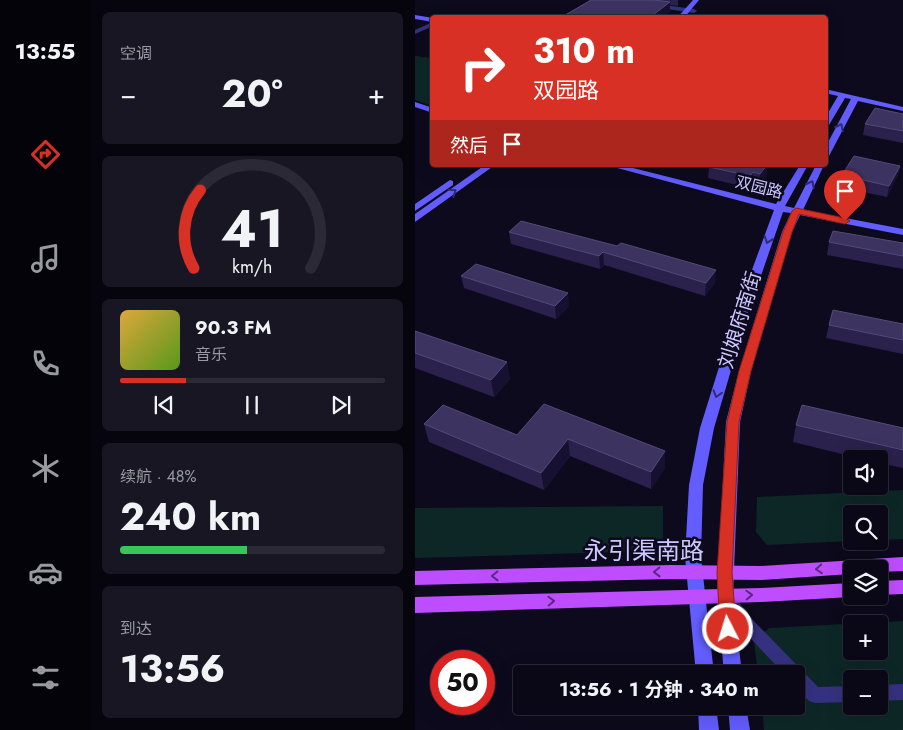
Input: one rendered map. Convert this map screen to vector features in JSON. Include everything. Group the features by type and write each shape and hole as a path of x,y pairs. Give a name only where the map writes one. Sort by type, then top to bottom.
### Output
{"main road":[{"path":"690,13 695,0"},
{"path":"690,13 702,0"},
{"path":"415,17 430,21"},
{"path":"828,92 841,98"},
{"path":"828,96 903,113"},
{"path":"828,120 841,98"},
{"path":"854,101 903,109"},
{"path":"828,150 854,101"},
{"path":"415,104 430,109"},
{"path":"415,208 474,167"},
{"path":"415,219 488,167"},
{"name":"双园路","path":"618,167 779,208 903,232"},
{"name":"刘娘府南街","path":"704,665 698,596 693,573 696,485 707,428 741,316 779,208 803,167"},
{"name":"刘娘府南街","path":"732,665 725,596 725,573 733,422 745,371 787,232 819,167"},
{"name":"永引渠南路","path":"415,578 772,572 903,564"},
{"path":"888,587 903,586"},
{"path":"415,605 725,596 843,590"},
{"path":"708,715 709,730"},
{"path":"738,715 740,730"}],"street":[{"path":"653,6 690,13"},
{"path":"415,32 430,24"},
{"path":"725,596 745,622 786,665"},
{"path":"805,686 815,696 843,694"},
{"path":"888,693 903,692"}],"green space":[{"path":"415,56 430,58 430,105 415,100"},
{"path":"903,490 903,539 888,540 888,505 843,505 843,541 767,545 756,532 757,497 843,493 843,495 888,495 888,491"},
{"path":"663,506 663,541 652,551 415,558 415,508"},
{"path":"903,621 903,730 764,730 763,715 805,715 805,665 757,665 754,642 769,628 843,624 843,660 888,660 888,622"}],"building":[{"path":"591,0 654,0 670,2 653,15 565,15"},
{"path":"875,108 903,114 903,131 865,124"},
{"path":"854,156 900,166 889,186 842,175"},
{"path":"709,167 765,167 760,174 753,172 750,176"},
{"path":"521,221 617,246 621,243 716,270 706,283 603,252 599,256 509,232"},
{"path":"833,231 903,243 903,256 829,242"},
{"path":"476,264 568,293 555,306 461,276"},
{"path":"833,310 903,324 903,340 829,325"},
{"path":"415,331 507,362 491,380 415,353"},
{"path":"544,404 665,451 651,472 568,439 541,473 424,424 443,405 517,435"},
{"path":"802,405 903,428 903,450 796,425"}],"route":[{"path":"728,629 725,573 733,422 745,371 787,232 796,211 845,221"}]}
